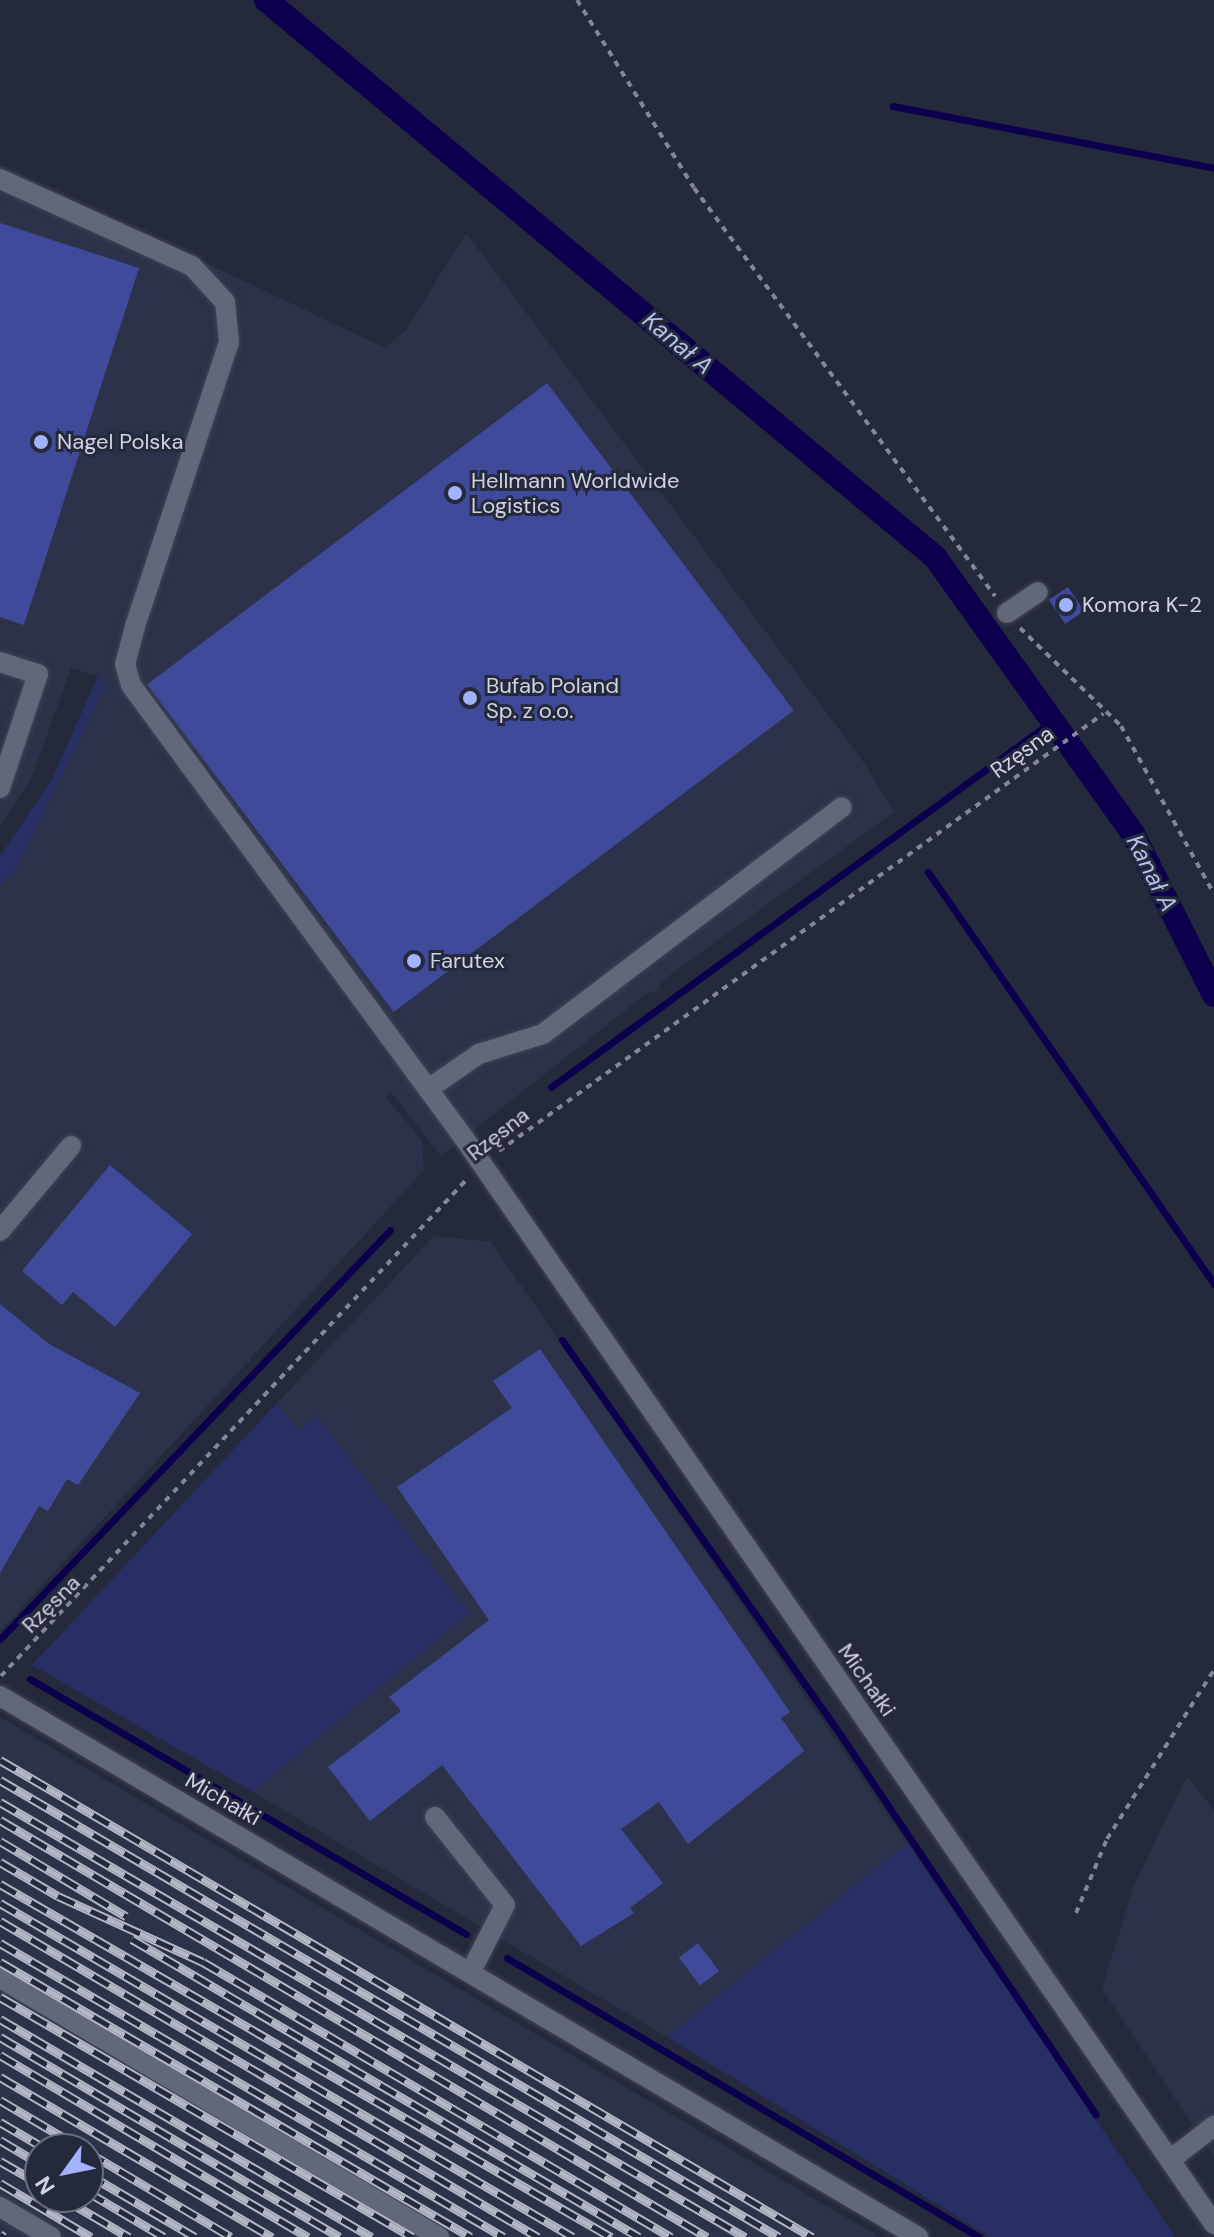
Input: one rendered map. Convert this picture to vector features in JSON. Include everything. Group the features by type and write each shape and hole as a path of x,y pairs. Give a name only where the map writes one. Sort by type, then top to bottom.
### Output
{"street":[{"name":"Michałki","path":"0,179 192,266 225,302 229,342 125,664 131,685 481,1163 1214,2224"},
{"path":"1007,613 1038,592"},
{"path":"0,662 38,674 0,788"},
{"path":"428,1089 479,1054 543,1034 842,807"},
{"path":"0,1231 71,1146"},
{"name":"Michałki","path":"0,1696 918,2237"},
{"path":"435,1817 505,1905 470,1973"},
{"path":"0,1978 439,2237"},
{"path":"1170,2160 1214,2126"},
{"path":"0,2207 51,2237"}],"path":[{"path":"577,0 694,188 1007,613 1037,648 1081,683 1103,714 1121,726 1214,894"},
{"name":"Rzęsna","path":"0,1678 481,1163 1103,714"},
{"path":"1076,1913 1107,1839 1214,1670"}],"shaded area":[{"path":"0,165 385,348 406,330 466,233 860,757 894,812 659,983 660,990 646,994 441,1156 391,1092 385,1096 422,1140 424,1170 0,1631 0,886 16,870 105,687 98,676 71,668 32,777 0,826"},
{"path":"98,676 105,687 16,870 0,886 0,856 52,779"},
{"path":"434,1236 491,1242 907,1843 667,2037 253,1792 468,1613 315,1415 299,1433 277,1403"},
{"path":"277,1403 299,1432 316,1415 469,1613 253,1792 32,1665"},
{"path":"0,1717 879,2237 0,2237"},
{"path":"1187,1776 1214,1810 1214,2157 1102,1989 1134,1885"},
{"path":"907,1843 1175,2237 990,2237 667,2037"}],"building":[{"name":"Nagel Polska","path":"0,223 139,268 24,625 0,617"},
{"name":"Bufab Poland Sp. z o.o.","path":"547,383 794,710 394,1012 147,685"},
{"name":"Komora K-2","path":"1068,587 1084,611 1065,624 1049,600"},
{"path":"110,1165 192,1234 115,1327 73,1292 62,1305 22,1271"},
{"path":"0,1304 49,1344 140,1393 78,1485 67,1479 48,1511 39,1506 0,1573"},
{"path":"540,1349 790,1712 781,1718 804,1751 688,1844 659,1802 621,1829 663,1883 630,1908 634,1913 581,1946 442,1765 370,1821 328,1767 401,1711 389,1697 489,1620 397,1487 512,1408 493,1381"},
{"path":"698,1943 719,1971 700,1985 679,1957"}],"waterway":[{"name":"Kanał A","path":"266,0 935,557 1133,834 1214,995"},
{"path":"893,106 1214,168"},
{"path":"551,1087 1055,719"},
{"path":"928,872 1214,1284"},
{"path":"0,1639 390,1230"},
{"path":"562,1340 842,1737 1096,2115"},
{"path":"30,1679 466,1934"},
{"path":"507,1958 979,2237"}],"railway":[{"path":"0,1760 812,2237"},
{"path":"0,1780 779,2237"},
{"path":"0,1802 745,2237"},
{"path":"0,1820 707,2237"},
{"path":"0,1841 126,1916"},
{"path":"0,1862 58,1896 203,1962 671,2237"},
{"path":"0,1884 611,2237"},
{"path":"0,1903 573,2237"},
{"path":"0,1921 538,2237"},
{"path":"132,1939 639,2237"},
{"path":"0,1943 504,2237"},
{"path":"0,1962 471,2237"},
{"path":"0,1997 412,2237"},
{"path":"0,2019 372,2237"},
{"path":"0,2037 340,2237"},
{"path":"0,2055 308,2237"},
{"path":"0,2077 272,2237"},
{"path":"0,2100 56,2133"},
{"path":"0,2122 24,2136"},
{"path":"0,2140 24,2154"},
{"path":"0,2161 24,2175"},
{"path":"104,2162 231,2237"},
{"path":"0,2183 91,2237"},
{"path":"104,2183 195,2237"},
{"path":"104,2201 164,2237"},
{"path":"88,2213 129,2237"},
{"path":"0,2234 4,2237"}],"place":[{"name":"Nagel Polska","path":"41,442"},
{"name":"Hellmann Worldwide Logistics","path":"455,493"},
{"name":"Komora K-2","path":"1066,605"},
{"name":"Bufab Poland Sp. z o.o.","path":"470,698"},
{"name":"Farutex","path":"414,961"}]}
